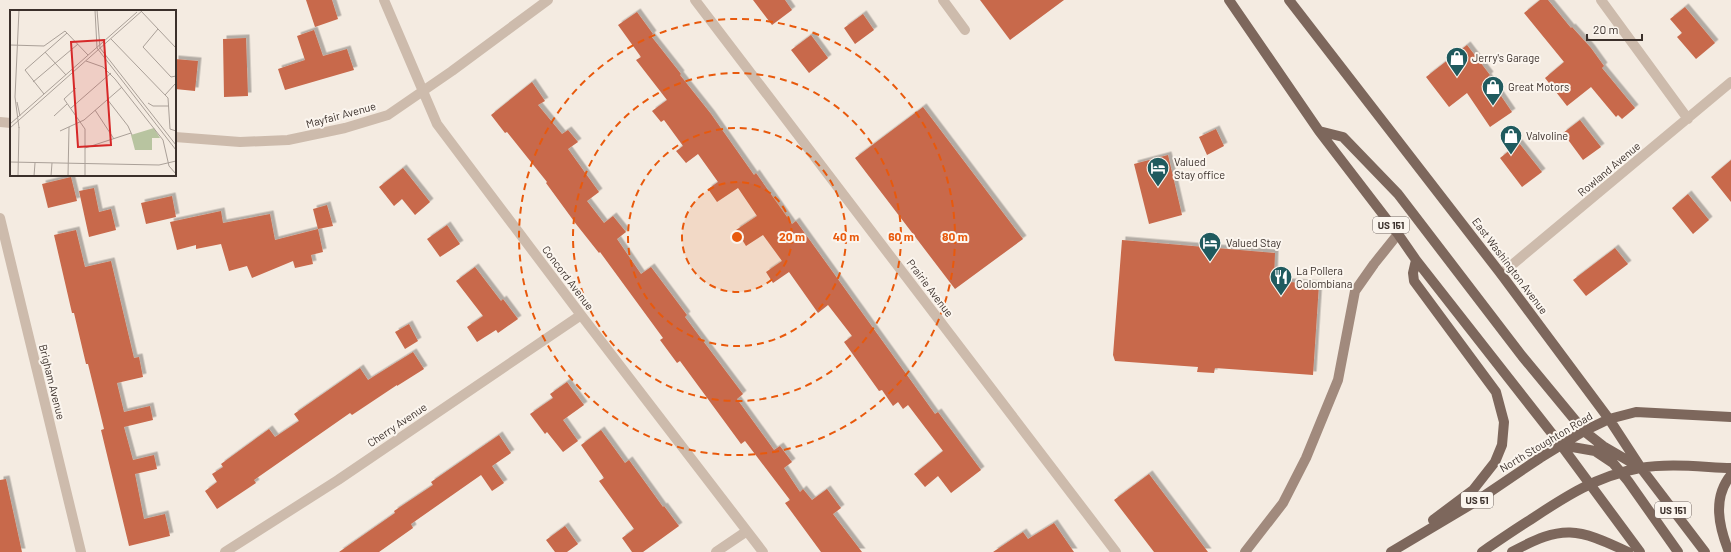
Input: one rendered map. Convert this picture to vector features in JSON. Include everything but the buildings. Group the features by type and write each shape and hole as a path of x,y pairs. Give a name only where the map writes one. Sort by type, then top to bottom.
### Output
{"main road":[{"name":"US 151","path":"1229,0 1319,131 1398,234 1416,260 1590,483 1640,552"},
{"name":"East Washington Avenue","path":"1289,0 1501,274 1609,419 1641,468 1705,552"},
{"path":"1319,131 1343,137 1398,194 1522,356 1584,431 1603,446 1641,468"},
{"path":"1390,552 1473,490 1495,462 1502,445 1504,433 1504,422 1496,392 1414,281 1413,273 1416,260"},
{"name":"North Stoughton Road","path":"1390,552 1475,502 1584,431 1609,419 1636,412 1731,416"},
{"path":"1561,445 1595,451 1613,463 1678,552"},
{"path":"1482,552 1568,494 1590,483 1621,472 1641,468 1674,466 1731,468"},
{"path":"1729,552 1722,535 1719,516 1719,503 1723,488 1731,476"},
{"path":"1512,552 1539,537 1561,532 1579,533 1595,537 1628,552"}],"street":[{"name":"Concord Avenue","path":"384,0 422,92 437,124 763,552"},
{"name":"Mayfair Avenue","path":"176,137 240,142 288,140 346,128 388,114 422,92 548,0"},
{"name":"Prairie Avenue","path":"695,0 1116,552"},
{"path":"944,0 965,30"},
{"path":"1601,0 1688,119"},
{"name":"Rowland Avenue","path":"1501,274 1731,82"},
{"path":"0,122 10,123"},
{"name":"Brigham Avenue","path":"0,218 81,552"},
{"path":"1245,552 1283,503 1312,443 1338,380 1355,291 1398,234"},
{"name":"Cherry Avenue","path":"224,552 338,480 581,315"},
{"path":"716,552 747,531"}],"place":[{"name":"Jerry's Garage","path":"1457,78"},
{"name":"Great Motors","path":"1493,106"},
{"name":"Valvoline","path":"1511,156"},
{"name":"Valued Stay office","path":"1158,188"},
{"name":"Valued Stay","path":"1210,262"},
{"name":"La Pollera Colombiana","path":"1281,296"}]}
